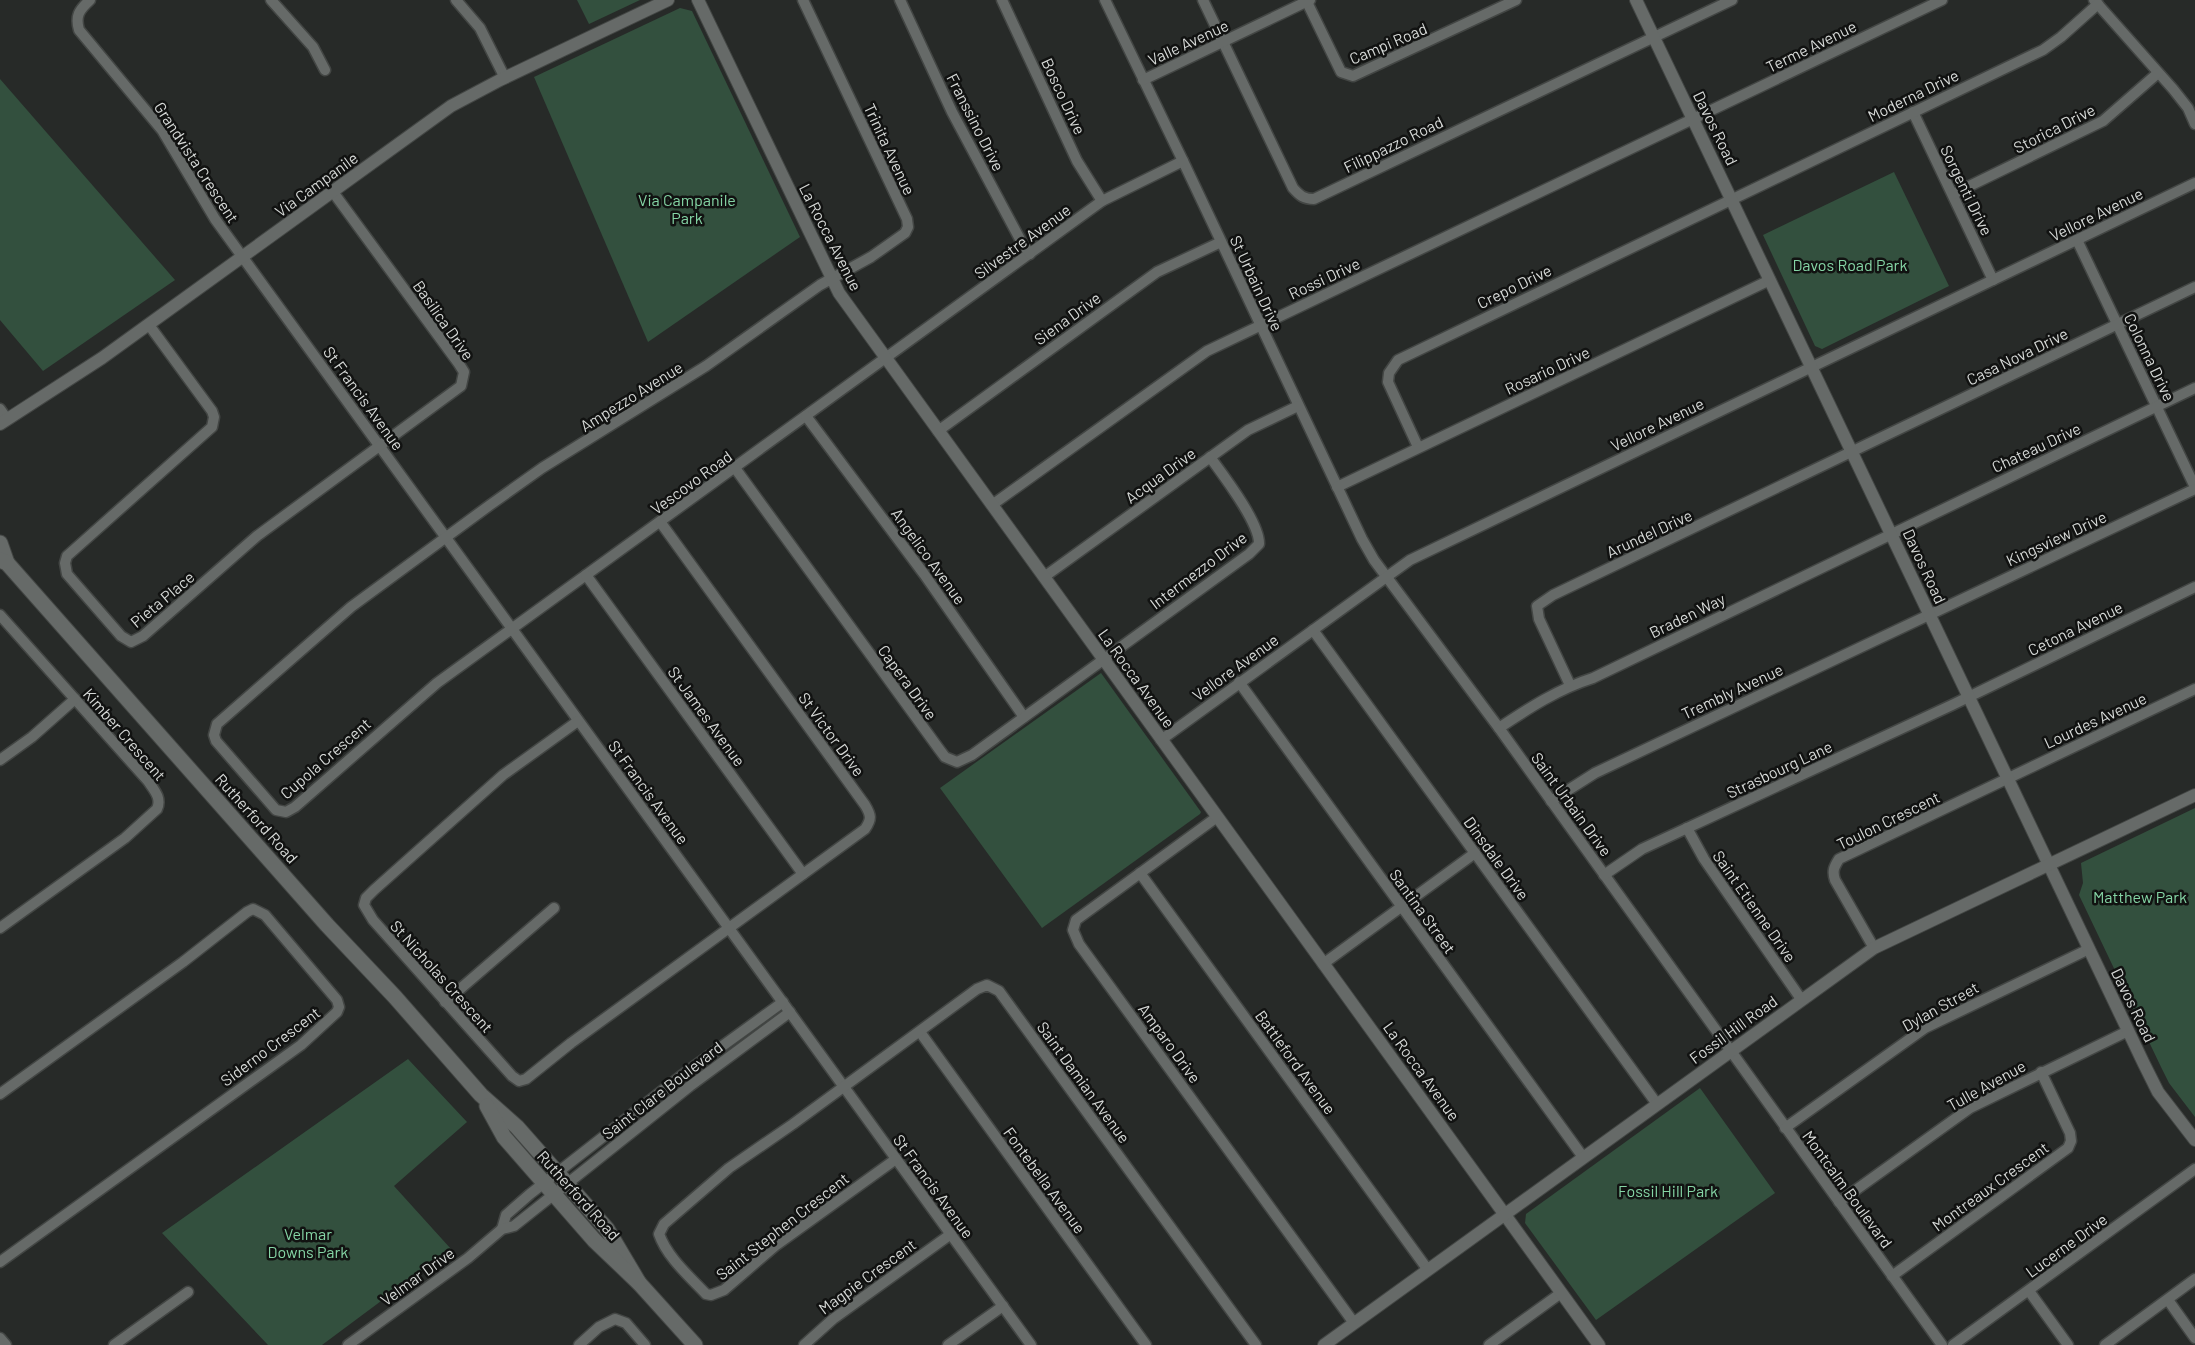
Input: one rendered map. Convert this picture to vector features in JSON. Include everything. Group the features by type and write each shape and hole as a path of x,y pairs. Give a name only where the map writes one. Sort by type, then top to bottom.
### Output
{"main road":[{"name":"Rutherford Road","path":"0,543 4,562 327,925 481,1095 517,1127 607,1229 639,1282"},
{"name":"Rutherford Road","path":"481,1095 504,1137 594,1240 639,1282 695,1345"}],"street":[{"name":"Grandvista Crescent","path":"90,0 79,11 76,19 79,30 162,130 207,208 243,257"},
{"path":"271,0 313,47 325,70"},
{"path":"456,0 480,28 505,78"},
{"name":"Via Campanile","path":"2,417 85,370 451,106 668,0"},
{"name":"La Rocca Avenue","path":"698,0 831,279 850,309 1599,1345"},
{"name":"Trinita Avenue","path":"803,0 907,219 908,227 905,233 872,257 831,279"},
{"name":"Franssino Drive","path":"900,0 952,111 1030,254"},
{"name":"Bosco Drive","path":"1002,0 1077,160 1102,201"},
{"name":"St Urbain Drive","path":"1105,0 1184,161 1362,539 1386,577"},
{"path":"1203,0 1223,42"},
{"name":"Campi Road","path":"1308,1 1341,72 1353,76 1516,0"},
{"name":"Davos Road","path":"1636,0 2128,1031 2158,1092 2195,1140"},
{"path":"1654,37 1731,0"},
{"name":"Terme Avenue","path":"1693,119 1942,0"},
{"name":"Valle Avenue","path":"1143,80 1308,1"},
{"path":"2096,2 2188,108 2195,124"},
{"name":"Moderna Drive","path":"1731,199 2043,50 2061,38 2096,2"},
{"name":"Filippazzo Road","path":"1223,42 1293,188 1305,199 1314,199 1654,37"},
{"name":"Storica Drive","path":"1953,194 2103,121 2158,72"},
{"name":"Sorgenti Drive","path":"1913,112 1994,280"},
{"name":"Rossi Drive","path":"992,506 1207,351 1693,119"},
{"name":"Silvestre Avenue","path":"886,359 1102,201 1184,161"},
{"name":"Vellore Avenue","path":"1161,740 1410,560 2195,183"},
{"name":"Basilica Drive","path":"333,192 464,372 461,386 381,446"},
{"name":"Crepo Drive","path":"1418,447 1388,382 1389,373 1398,360 1731,199"},
{"name":"Colonna Drive","path":"2077,240 2195,488"},
{"name":"Siena Drive","path":"938,431 1157,272 1221,242"},
{"name":"St Francis Avenue","path":"243,257 1031,1345"},
{"name":"Ampezzo Avenue","path":"447,537 542,468 706,366 831,279"},
{"name":"Rosario Drive","path":"1337,487 1770,280"},
{"name":"Casa Nova Drive","path":"1852,451 2195,287"},
{"name":"Pieta Place","path":"149,325 208,405 214,417 212,427 207,433 67,556 65,563 67,574 126,640 131,642 143,636 257,536 381,446"},
{"name":"Vescovo Road","path":"513,628 886,359"},
{"name":"Chateau Drive","path":"1891,533 2195,388"},
{"name":"Acqua Drive","path":"1044,578 1248,430 1298,406"},
{"name":"Angelico Avenue","path":"806,416 924,574 1024,717"},
{"name":"Arundel Drive","path":"1570,685 1539,619 1537,606 1553,595 1784,486 1852,451"},
{"name":"Intermezzo Drive","path":"1104,660 1249,554 1259,544 1256,532 1240,498 1210,457"},
{"name":"Capera Drive","path":"735,468 945,757 952,761 963,761 1104,660"},
{"name":"Kingsview Drive","path":"1930,615 2195,488"},
{"name":"St Victor Drive","path":"660,523 871,815 865,829 729,928"},
{"name":"Braden Way","path":"1499,728 1534,704 1570,685 1593,678 1891,533"},
{"name":"Cupola Crescent","path":"447,537 351,606 217,724 216,741 276,810 286,812 418,698 513,628"},
{"name":"St James Avenue","path":"586,575 803,874"},
{"name":"Saint Urbain Drive","path":"1386,577 1499,728 1730,1052"},
{"name":"Cetona Avenue","path":"1969,697 2195,587"},
{"name":"Kimber Crescent","path":"0,615 148,781 160,803 157,809 125,838 0,928"},
{"name":"Trembly Avenue","path":"1551,801 1595,773 1930,615"},
{"name":"Dinsdale Drive","path":"1313,630 1657,1104"},
{"name":"Santina Street","path":"1239,682 1583,1157"},
{"name":"Lourdes Avenue","path":"2008,778 2195,689"},
{"name":"Strasbourg Lane","path":"1604,875 1635,853 1969,697"},
{"path":"0,760 32,737 75,699"},
{"name":"St Nicholas Crescent","path":"578,721 503,775 366,898 364,905 368,915 512,1076 519,1081 526,1079 571,1043 729,928"},
{"name":"Toulon Crescent","path":"1874,948 1835,880 1834,867 1839,859 2008,778"},
{"name":"Fossil Hill Road","path":"1324,1345 1874,948 2195,795"},
{"name":"Amparo Drive","path":"1217,817 1076,920 1073,930 1079,944 1354,1323"},
{"name":"Saint Etienne Drive","path":"1687,828 1704,859 1801,999"},
{"path":"1323,964 1475,853"},
{"name":"Battleford Avenue","path":"1140,873 1428,1270"},
{"path":"445,1002 554,908"},
{"name":"Siderno Crescent","path":"0,1094 183,962 239,917 253,909 265,915 329,987 339,1007 337,1012 302,1045 0,1262"},
{"name":"Dylan Street","path":"1785,1128 1925,1028 2089,949"},
{"name":"Saint Damian Avenue","path":"844,1087 977,989 987,985 999,991 1256,1345"},
{"name":"Saint Clare Boulevard","path":"562,1179 681,1076 783,1002"},
{"name":"Saint Clare Boulevard","path":"549,1188 790,1012"},
{"name":"Tulle Avenue","path":"1839,1202 1970,1108 2128,1031"},
{"name":"Fontebella Avenue","path":"920,1032 1146,1345"},
{"name":"Montcalm Boulevard","path":"1730,1052 1942,1345"},
{"name":"Montreaux Crescent","path":"1892,1276 2068,1148 2071,1141 2070,1133 2041,1072"},
{"name":"Saint Stephen Crescent","path":"844,1087 729,1168 701,1192 664,1224 659,1234 662,1243 706,1294 717,1294 775,1246 896,1159"},
{"name":"Lucerne Drive","path":"1953,1345 2195,1169"},
{"name":"Velmar Drive","path":"348,1345 468,1258 502,1229 506,1215 549,1188"},
{"name":"Magpie Crescent","path":"804,1345 832,1319 951,1234"},
{"path":"2105,1345 2195,1279"},
{"path":"2029,1291 2068,1345"},
{"path":"114,1345 188,1292"},
{"path":"1489,1345 1561,1293"},
{"path":"2168,1300 2195,1338"},
{"path":"948,1345 1003,1306"},
{"path":"579,1345 599,1327 615,1318 626,1323 645,1345"},
{"path":"0,1338 6,1345"}],"green space":[{"path":"577,0 640,0 589,24"},
{"name":"Via Campanile Park","path":"680,8 692,11 800,237 648,342 534,77"},
{"path":"0,79 175,280 43,371 0,320"},
{"name":"Davos Road Park","path":"1894,172 1949,286 1822,349 1815,346 1763,235"},
{"path":"1101,673 1201,812 1042,928 940,788"},
{"name":"Matthew Park","path":"2195,808 2195,1117 2169,1083 2079,895 2083,883 2081,863"},
{"name":"Velmar Downs Park","path":"408,1059 467,1122 394,1186 451,1249 322,1345 268,1345 162,1233"},
{"name":"Fossil Hill Park","path":"1700,1088 1775,1193 1596,1320 1525,1223 1526,1214"}]}
